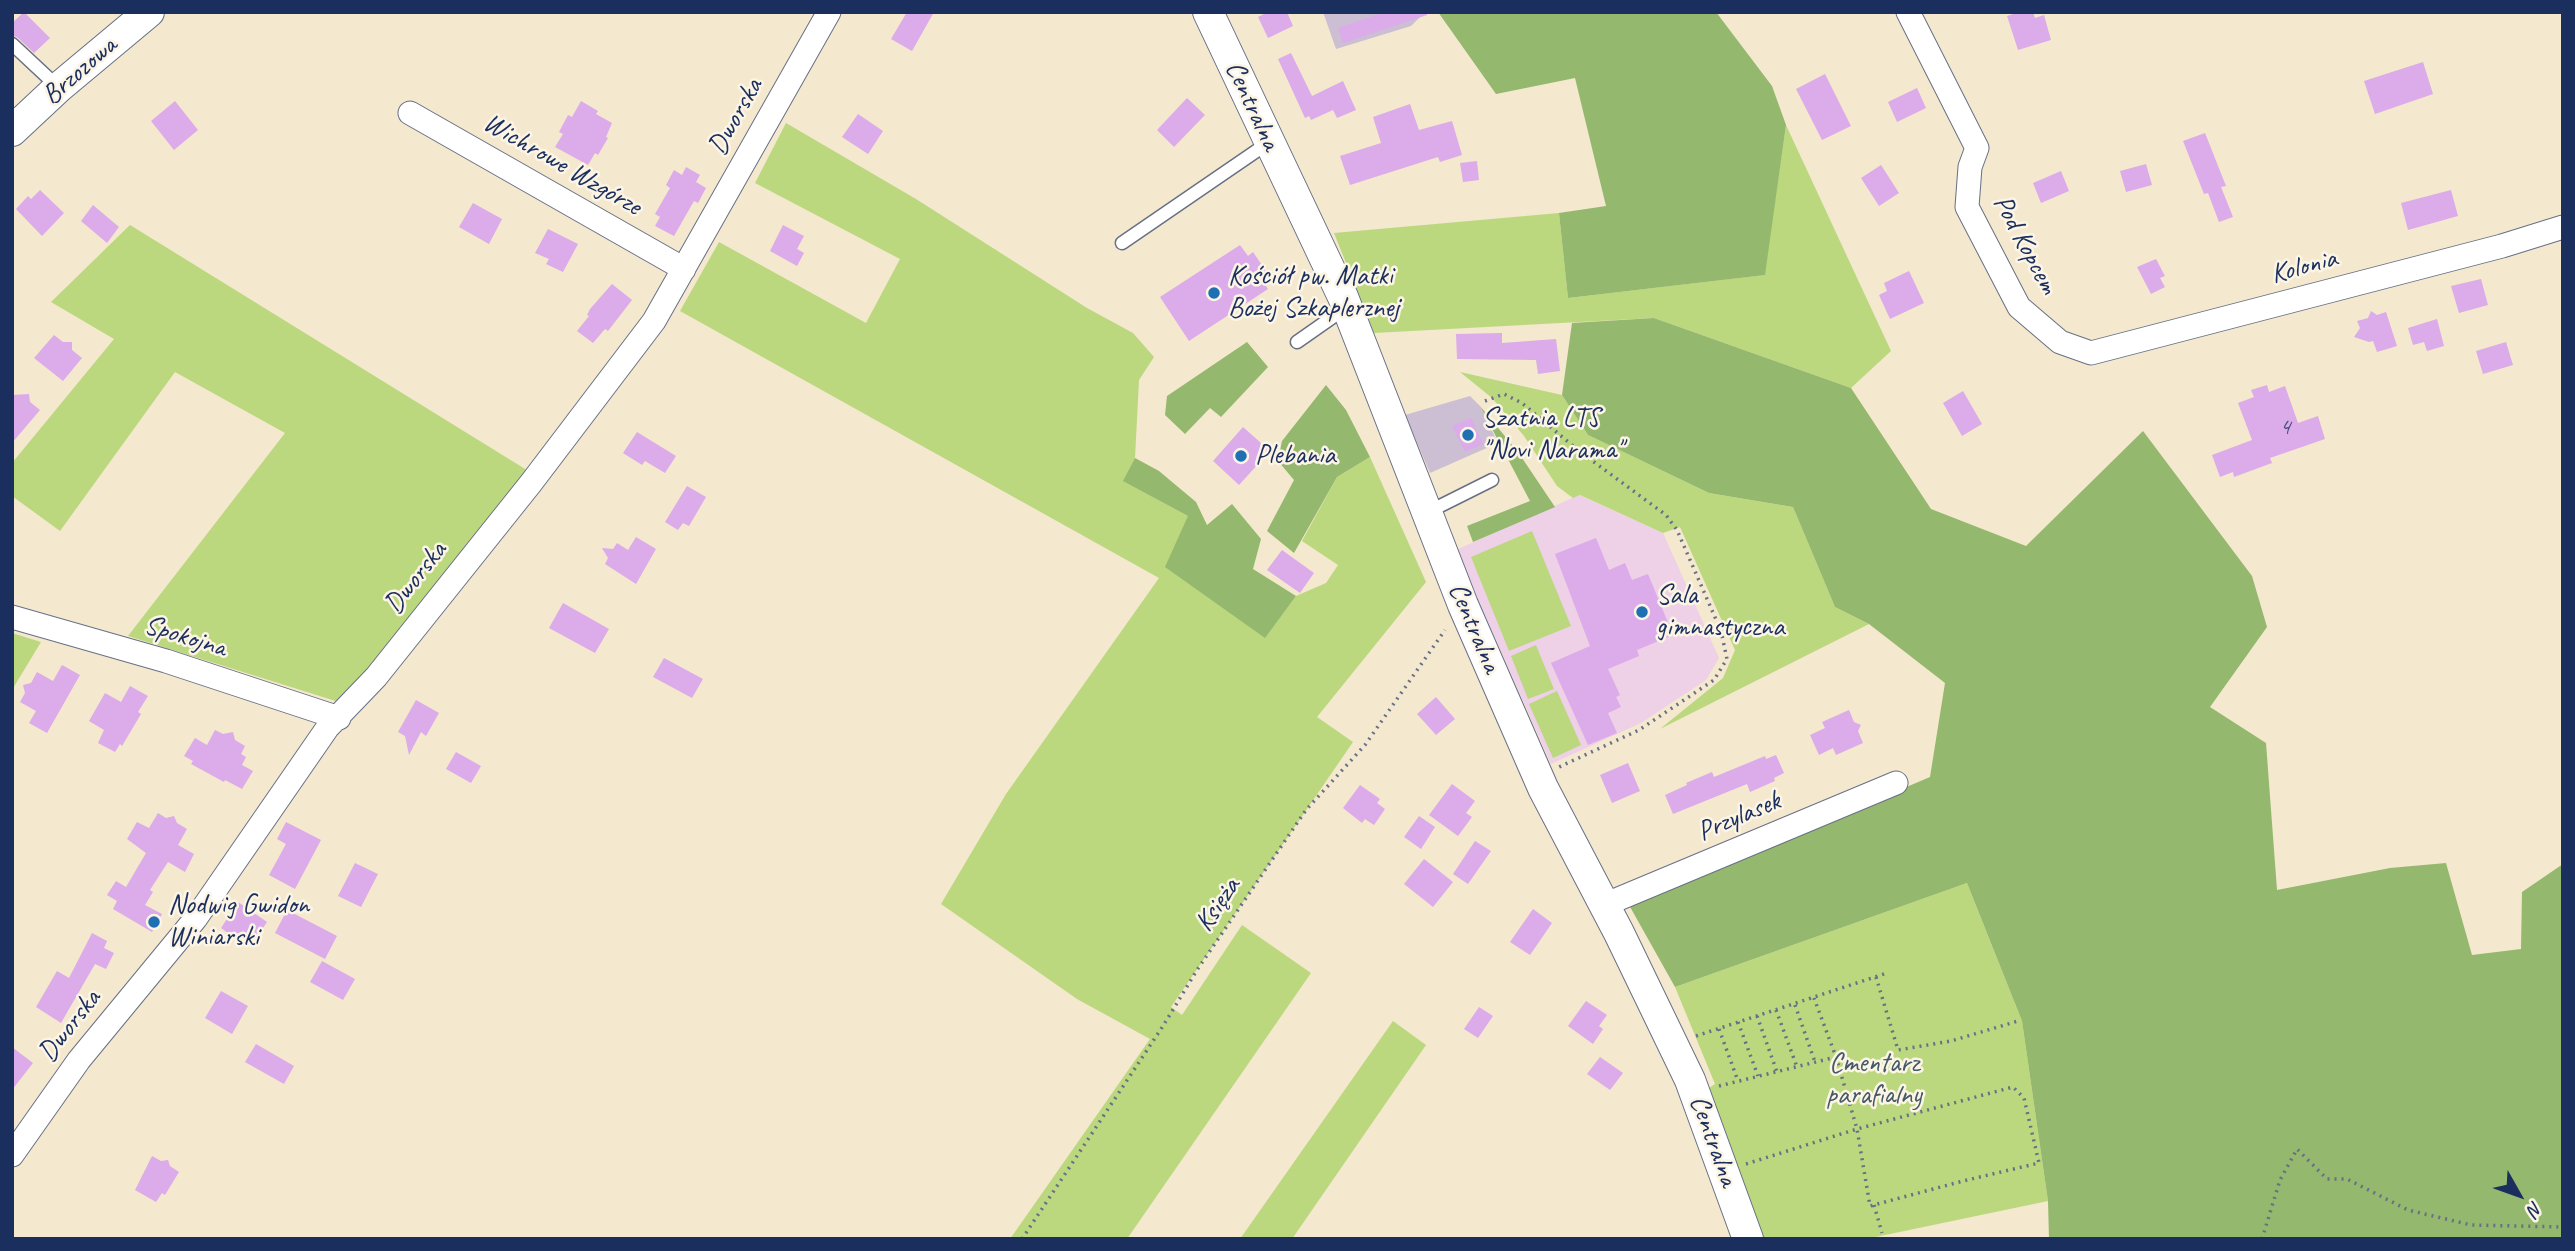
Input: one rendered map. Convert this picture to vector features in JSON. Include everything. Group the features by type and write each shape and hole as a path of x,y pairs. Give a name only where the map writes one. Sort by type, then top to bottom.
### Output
{"street":[{"name":"Brzozowa","path":"12,131 58,88 149,12"},
{"name":"Dworska","path":"12,1155 79,1060 196,918 328,727 376,677 540,472 654,321 829,12"},
{"name":"Centralna","path":"1208,12 1347,307 1463,605 1538,777 1690,1080 1748,1239"},
{"name":"Pod Kopcem","path":"1908,12 1977,148 1970,167 1967,207 2019,307 2060,342"},
{"name":"Wichrowe Wzgórze","path":"410,113 684,269"},
{"name":"Kolonia","path":"2060,342 2091,354 2563,228"},
{"name":"Spokojna","path":"12,617 166,661 338,718"},
{"name":"Przylasek","path":"1604,905 1896,783"}],"lane":[{"path":"12,44 58,88"},
{"path":"1122,243 1268,143"},
{"path":"1297,342 1347,307"},
{"path":"1427,512 1492,480"}],"path":[{"path":"1485,401 1504,394 1522,403 1579,452 1666,515 1677,530 1721,631 1727,659 1714,680 1639,730 1538,777"},
{"name":"Księża","path":"1022,1239 1197,970 1306,810 1365,745 1463,605"},
{"path":"1695,1036 1887,973"},
{"path":"1876,977 1898,1050 1951,1041 2018,1021"},
{"path":"1738,1167 1857,1129 2013,1087 2024,1098 2039,1163 1870,1206 1857,1129 1836,1057 1814,998"},
{"path":"1794,1004 1815,1062"},
{"path":"1776,1010 1797,1066"},
{"path":"1757,1016 1777,1072"},
{"path":"1738,1022 1758,1076"},
{"path":"1719,1028 1738,1081"},
{"path":"1717,1086 1836,1057"},
{"path":"2262,1239 2280,1180 2297,1149 2327,1179 2347,1179 2408,1210 2471,1225 2563,1227"},
{"path":"1874,1205 1882,1233"}],"shaded area":[{"path":"1323,12 1425,12 1411,26 1336,49"},
{"path":"1470,396 1480,406 1498,443 1430,473 1405,415"},
{"path":"1579,495 1663,533 1719,658 1706,680 1641,723 1551,764 1456,550"}],"green space":[{"path":"1438,12 1716,12 1772,86 1786,125 1765,275 1568,298 1559,213 1606,206 1575,78 1496,94"},
{"path":"786,123 916,199 1087,308 1133,333 1154,357 1139,380 1135,458 1124,481 1188,516 1265,637 1296,596 1326,583 1338,565 1302,541 1337,477 1370,457 1426,582 1317,717 1353,742 1171,1007 1182,1015 1242,925 1311,973 1127,1239 1010,1239 1150,1039 1077,999 941,904 1006,794 1159,578 680,311 719,242 866,323 900,259 755,183"},
{"path":"1786,125 1891,351 1851,388 1654,318 1374,333 1334,233 1559,213 1568,298 1764,275"},
{"path":"130,225 530,472 342,703 128,636 285,433 175,372 60,531 12,496 12,463 114,339 51,302"},
{"path":"1654,318 1851,388 1931,509 2026,546 2143,431 2252,576 2267,627 2210,707 2266,743 2277,890 2390,868 2446,863 2472,955 2521,949 2522,892 2563,864 2563,1239 2049,1239 2048,1201 2022,1021 1967,883 1675,987 1629,905 1930,777 1945,683 1869,624 1835,607 1793,507 1709,493 1588,435 1562,395 1572,323"},
{"path":"1247,342 1268,367 1221,417 1210,408 1185,434 1165,415 1167,396"},
{"path":"1460,372 1562,395 1588,435 1709,493 1793,507 1835,607 1869,624 1660,729 1723,678 1735,650 1680,527 1663,533 1580,495 1573,498 1557,486 1524,436 1492,398"},
{"path":"1326,385 1346,410 1370,457 1337,477 1294,553 1267,531 1294,480 1278,461 1282,441"},
{"path":"1480,406 1518,452 1555,507 1473,542 1467,526 1530,501"},
{"path":"1135,458 1159,471 1196,502 1207,525 1232,504 1261,539 1253,569 1296,596 1265,638 1165,567 1188,516 1123,481"},
{"path":"1532,531 1571,626 1509,651 1471,557"},
{"path":"12,633 41,642 12,690"},
{"path":"1536,645 1554,689 1528,699 1511,656"},
{"path":"1557,691 1581,745 1553,758 1529,704"},
{"name":"Cmentarz parafialny","path":"1967,883 2022,1021 2048,1201 1866,1239 1764,1239 1709,1088 1715,1084 1675,987"},
{"path":"1393,1021 1426,1045 1292,1239 1240,1239"}],"building":[{"path":"24,12 50,38 34,53 12,35 12,23"},
{"path":"907,12 934,12 912,51 891,39"},
{"path":"1268,12 1287,12 1293,26 1268,38 1258,17"},
{"path":"1385,12 1426,12 1427,15 1343,43 1338,28"},
{"path":"2033,12 2035,18 2044,15 2051,40 2018,50 2007,16"},
{"path":"1291,53 1312,96 1343,81 1356,110 1337,118 1333,110 1311,120 1309,116 1305,118 1278,59"},
{"path":"2423,62 2433,94 2375,114 2364,81"},
{"path":"1825,74 1851,126 1822,140 1796,89"},
{"path":"1917,88 1926,108 1897,122 1888,102"},
{"path":"1187,98 1205,115 1174,147 1157,130"},
{"path":"175,101 198,130 174,150 151,121"},
{"path":"581,101 612,123 606,137 608,138 588,165 555,147 563,134 559,132 568,115 572,117"},
{"path":"1410,104 1419,130 1452,121 1462,155 1440,162 1438,157 1350,185 1340,156 1381,143 1373,117"},
{"path":"858,114 883,131 868,154 842,137"},
{"path":"2205,133 2226,186 2221,187 2233,217 2219,222 2208,193 2204,194 2183,141"},
{"path":"1477,161 1479,180 1463,182 1460,163"},
{"path":"2146,164 2152,185 2126,192 2120,171"},
{"path":"1881,165 1899,193 1879,206 1861,178"},
{"path":"686,167 700,175 696,182 706,188 698,203 694,201 674,236 655,226 660,217 655,214 670,188 666,185 674,170 682,175"},
{"path":"2061,171 2069,191 2041,203 2033,183"},
{"path":"40,190 64,213 42,236 16,209 28,196 31,199"},
{"path":"2451,190 2458,216 2408,230 2401,203"},
{"path":"473,203 502,219 489,244 459,227"},
{"path":"93,205 119,227 107,243 81,221"},
{"path":"783,225 804,236 797,249 804,253 797,266 770,251"},
{"path":"548,229 578,244 563,272 546,264 549,259 535,253"},
{"name":"Kościół pw. Matki Bożej Szkaplerznej","path":"1240,245 1248,256 1253,252 1268,274 1261,279 1268,289 1189,341 1160,297"},
{"path":"2156,259 2165,276 2160,278 2165,287 2151,294 2137,267"},
{"path":"1909,271 1924,303 1890,319 1879,295 1887,291 1884,283"},
{"path":"2481,279 2488,305 2459,313 2451,286"},
{"path":"612,284 632,300 608,331 605,329 593,343 577,331 589,316 587,315 590,309"},
{"path":"2371,311 2377,315 2386,312 2397,346 2377,352 2373,341 2354,337 2360,328 2357,321 2368,318"},
{"path":"2437,319 2444,346 2427,351 2424,342 2413,345 2408,328"},
{"path":"1502,333 1502,343 1556,339 1560,371 1538,374 1536,360 1457,359 1456,334"},
{"path":"54,335 63,342 72,342 72,350 82,358 63,381 34,358"},
{"path":"2506,342 2513,365 2483,374 2476,351"},
{"path":"2267,385 2269,392 2285,386 2298,423 2318,416 2325,439 2270,458 2272,463 2234,477 2233,472 2220,477 2212,455 2252,440 2238,403 2254,397 2251,390"},
{"path":"1963,391 1982,424 1962,436 1943,403"},
{"path":"29,394 30,402 40,410 12,443 12,395"},
{"name":"Szatnia LTS \"Novi Narama\"","path":"1471,418 1483,444 1465,452 1452,426"},
{"name":"Plebania","path":"1243,427 1270,451 1239,485 1213,461"},
{"path":"637,432 676,456 665,473 645,461 642,465 623,453"},
{"path":"687,486 706,497 689,526 683,523 678,530 665,522"},
{"path":"636,537 656,549 636,584 605,564 608,558 602,548 613,549 617,543 628,550"},
{"path":"1596,538 1609,570 1625,563 1632,580 1648,574 1673,635 1637,650 1639,656 1608,669 1620,695 1616,697 1621,707 1608,713 1617,733 1588,745 1551,663 1590,646 1555,554"},
{"path":"1282,550 1314,573 1300,593 1267,570"},
{"path":"563,603 609,629 595,653 549,628"},
{"path":"664,658 703,679 692,698 653,677"},
{"path":"62,665 80,675 47,733 29,723 36,711 20,702 25,693 23,685 31,683 37,672 53,681"},
{"path":"130,686 148,696 138,712 141,714 122,746 120,744 115,752 98,743 104,730 89,721 105,693 121,702"},
{"path":"1436,697 1455,719 1436,735 1417,714"},
{"path":"416,700 439,713 426,736 421,732 409,755 405,736 398,732"},
{"path":"1849,710 1854,722 1861,725 1858,731 1863,743 1836,755 1833,748 1819,755 1810,735 1825,728 1822,722"},
{"path":"215,730 223,734 233,732 235,740 245,746 241,754 246,757 242,765 253,771 242,789 191,764 193,761 184,756 195,738 207,745"},
{"path":"456,752 481,766 471,783 446,769"},
{"path":"1776,755 1784,773 1774,778 1775,781 1750,792 1747,784 1673,814 1665,795 1712,772 1714,777 1765,756 1766,759"},
{"path":"1628,763 1640,791 1612,803 1600,775"},
{"path":"1452,784 1475,801 1466,813 1472,817 1458,836 1429,815"},
{"path":"1360,785 1380,799 1377,803 1385,809 1374,825 1365,819 1362,823 1343,808"},
{"path":"158,813 166,818 174,816 177,823 187,829 178,845 194,854 185,872 168,862 150,890 153,892 145,905 162,914 152,932 113,909 117,901 107,895 116,881 126,887 146,853 127,839 137,822 149,828"},
{"path":"1419,816 1435,827 1421,849 1404,837"},
{"path":"286,822 321,840 295,889 269,875 286,844 277,839"},
{"path":"1475,841 1491,851 1468,884 1453,874"},
{"path":"1424,859 1453,882 1433,907 1404,884"},
{"path":"355,863 378,874 361,907 338,896"},
{"path":"238,902 267,922 257,937 253,934 245,945 221,928"},
{"path":"1533,909 1552,923 1530,955 1510,942"},
{"path":"287,910 337,936 325,959 275,933"},
{"path":"92,933 107,941 104,948 114,953 106,969 95,964 61,1023 36,1007 57,971 69,978"},
{"path":"322,961 355,979 343,1000 310,982"},
{"path":"221,991 248,1006 232,1034 205,1018"},
{"path":"1586,1001 1607,1015 1599,1026 1603,1029 1593,1044 1568,1026"},
{"path":"1479,1007 1493,1016 1478,1038 1464,1029"},
{"path":"256,1044 294,1066 284,1084 245,1062"},
{"path":"12,1047 33,1063 12,1090"},
{"path":"1600,1057 1623,1073 1610,1090 1587,1074"},
{"path":"152,1156 161,1161 168,1160 170,1166 179,1172 165,1195 162,1193 156,1202 135,1190"}],"place":[{"name":"Kościół pw. Matki Bożej Szkaplerznej","path":"1214,293"},
{"name":"Szatnia LTS \"Novi Narama\"","path":"1468,435"},
{"name":"Plebania","path":"1241,456"},
{"name":"Sala gimnastyczna","path":"1642,612"},
{"name":"Nodwig Gwidon Winiarski","path":"154,922"}]}
